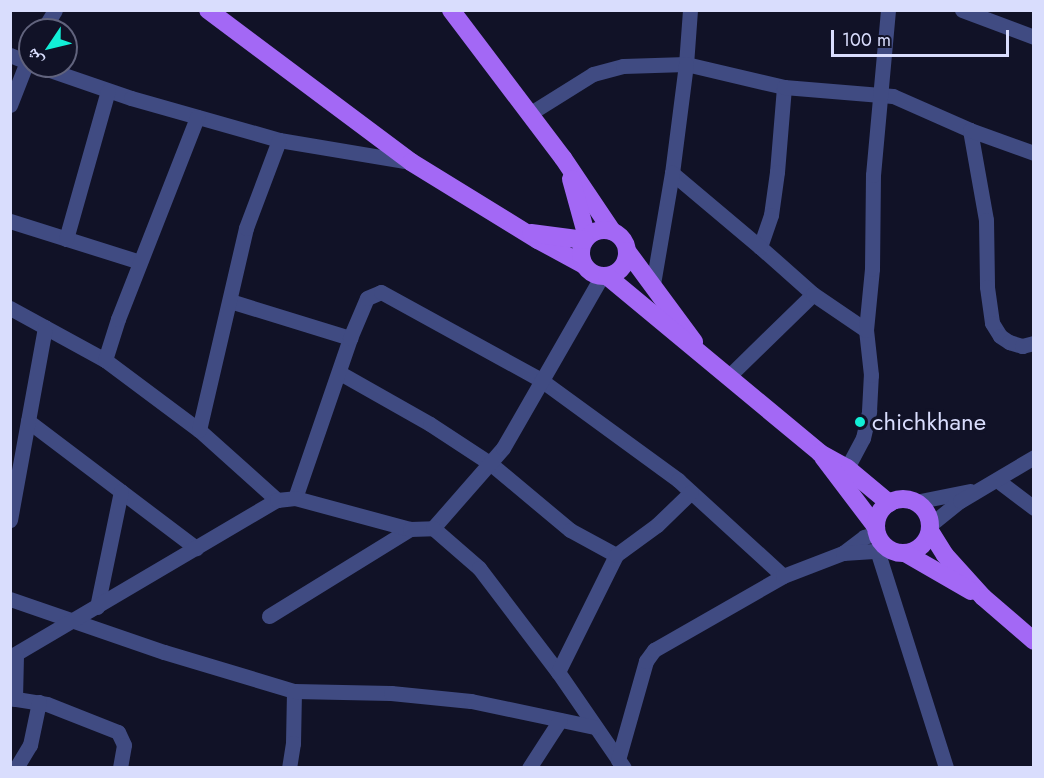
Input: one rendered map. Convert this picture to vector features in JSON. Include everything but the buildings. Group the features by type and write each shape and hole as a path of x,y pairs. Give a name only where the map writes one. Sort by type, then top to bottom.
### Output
{"main road":[{"path":"208,10 411,162 524,232 584,265 592,273 604,276 729,376 820,453 848,468 889,503"},
{"path":"451,10 563,158 612,231 623,241 627,251 708,360"},
{"path":"563,158 576,192 586,238"},
{"path":"584,265 580,250 586,238 600,230 612,231"},
{"path":"524,232 586,238"},
{"path":"604,276 622,267 627,251"},
{"path":"820,453 885,543 983,597"},
{"path":"885,543 879,514 889,503 901,500 915,502 926,512 930,528 945,555 983,597 1034,641"},
{"path":"885,543 924,544 930,528"}],"street":[{"path":"653,284 672,173 686,64 690,10"},
{"path":"848,468 863,438 869,411 871,375 866,330 872,269 873,175 888,10"},
{"path":"962,10 1034,37"},
{"path":"529,114 593,74 623,66 686,64 784,87 879,95 911,103 970,130 1034,153"},
{"path":"11,98 22,78"},
{"path":"75,78 108,91 279,140 411,162"},
{"path":"760,246 771,215 776,183 784,87"},
{"path":"66,239 108,91"},
{"path":"105,360 140,262 197,117"},
{"path":"970,130 986,220 987,287 992,323 1000,336 1009,342 1022,346 1034,343"},
{"path":"199,430 246,228 279,140"},
{"path":"672,173 760,246 813,294 866,330"},
{"path":"10,221 140,262"},
{"path":"433,528 503,448 604,276"},
{"path":"295,498 327,399 340,373 350,338 367,298 381,291 541,380 691,492 783,576"},
{"path":"729,376 813,294"},
{"path":"230,301 350,338"},
{"path":"10,308 105,360 199,430 277,500"},
{"path":"10,520 45,327"},
{"path":"340,373 430,424 491,464 570,530 616,555"},
{"path":"28,421 196,548"},
{"path":"930,528 982,488 1034,457"},
{"path":"997,480 1034,508"},
{"path":"915,502 982,488"},
{"path":"97,607 121,491"},
{"path":"558,672 616,555 657,525 691,492"},
{"path":"120,768 124,745 118,732 39,702 13,699 13,656 277,500 295,498 410,529 433,528 479,568 558,672 621,764"},
{"path":"269,616 410,529"},
{"path":"621,764 646,662 654,650 783,576 843,553 864,537 885,543 946,768"},
{"path":"10,599 74,622 294,691 391,693 471,701 594,726"},
{"path":"289,768 293,743 294,691"},
{"path":"16,768 30,745 39,702"},
{"path":"529,768 560,720"}],"place":[{"name":"chichkhane","path":"860,422"}]}
